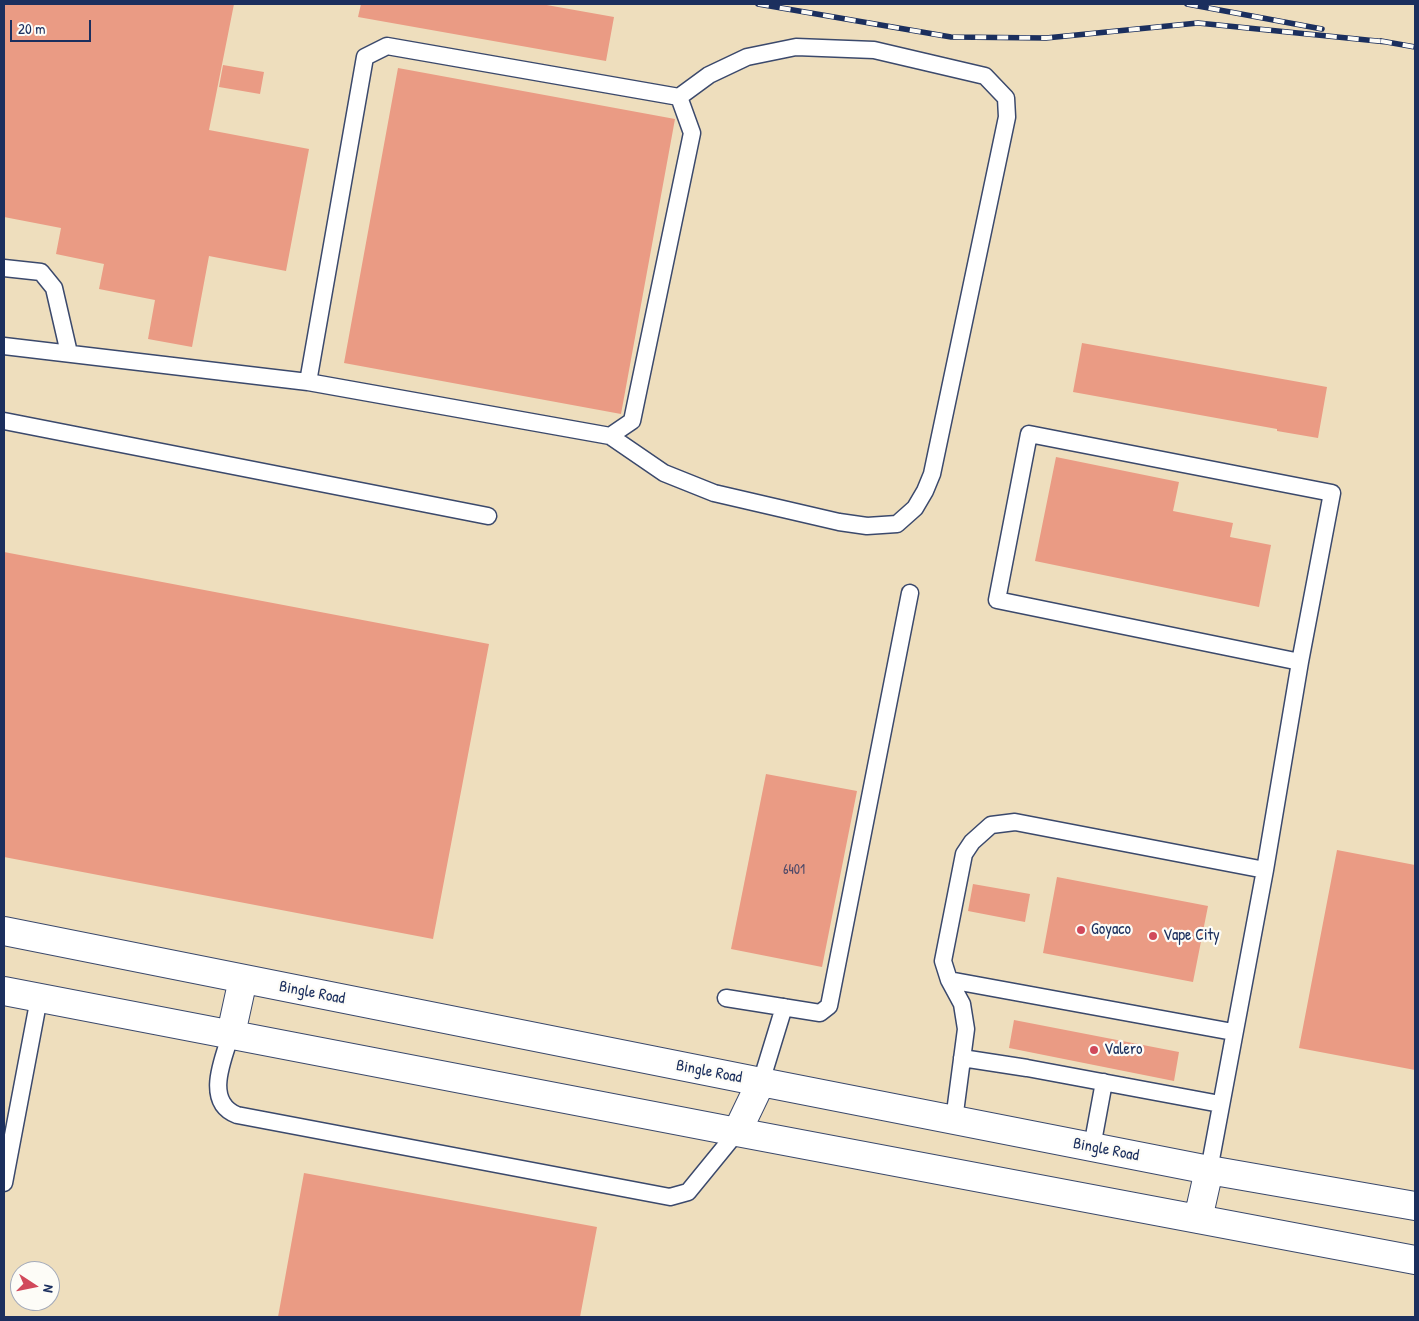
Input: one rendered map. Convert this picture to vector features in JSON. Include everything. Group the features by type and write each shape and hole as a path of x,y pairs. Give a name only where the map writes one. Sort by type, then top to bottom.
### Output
{"main road":[{"name":"Bingle Road","path":"4,931 1208,1170 1415,1206"},
{"path":"232,1034 242,979"},
{"path":"4,991 1415,1260"},
{"path":"737,1132 761,1082"},
{"path":"1198,1219 1208,1170"}],"lane":[{"path":"4,346 308,382 610,436 664,473 714,493 839,522 867,526 896,524 915,508 932,474 1007,117 1006,98 985,76 874,50 796,47 747,57 709,75 679,97 387,46 365,56 308,382"},
{"path":"610,436 632,421 692,134 679,97"},
{"path":"4,268 41,272 54,288 70,353"},
{"path":"4,421 488,516"},
{"path":"1208,1170 1265,870 1300,662 1332,494 1028,434 997,600 1300,662"},
{"path":"726,998 820,1013 829,1006 910,593"},
{"path":"954,1120 966,1029 962,1004 949,980 943,962 964,854 972,842 991,825 1015,822 1265,870"},
{"path":"949,980 1233,1032"},
{"path":"4,1183 39,998"},
{"path":"761,1082 784,1008"},
{"path":"232,1034 217,1085 225,1108 236,1115 670,1197 688,1192 737,1132"},
{"path":"962,1058 1220,1104"},
{"path":"1092,1147 1104,1082"}],"building":[{"path":"4,4 234,4 209,130 309,149 286,271 209,256 192,347 148,339 155,300 99,289 104,264 56,254 61,228 4,217"},
{"path":"361,4 541,4 614,17 606,61 358,17"},
{"path":"223,65 264,72 260,94 219,87"},
{"path":"398,68 675,119 621,414 344,363"},
{"path":"1082,343 1327,387 1318,438 1073,392"},
{"path":"1056,457 1179,482 1173,511 1233,523 1230,537 1271,545 1259,607 1035,561"},
{"path":"4,552 489,644 433,939 4,857"},
{"path":"766,774 857,791 822,967 731,949"},
{"path":"1337,850 1415,865 1415,1070 1299,1048"},
{"path":"1057,877 1208,906 1193,982 1043,953"},
{"path":"973,884 1030,894 1025,922 968,911"},
{"name":"Valero","path":"1014,1020 1179,1052 1174,1081 1009,1048"},
{"path":"304,1173 597,1227 580,1317 278,1317"}],"railway":[{"path":"758,4 951,37 1046,38 1198,23 1387,42"},
{"path":"1187,4 1322,29"},
{"path":"1381,41 1415,47"}],"place":[{"name":"Goyaco","path":"1081,930"},
{"name":"Vape City","path":"1153,936"},
{"name":"Valero","path":"1094,1050"}]}
